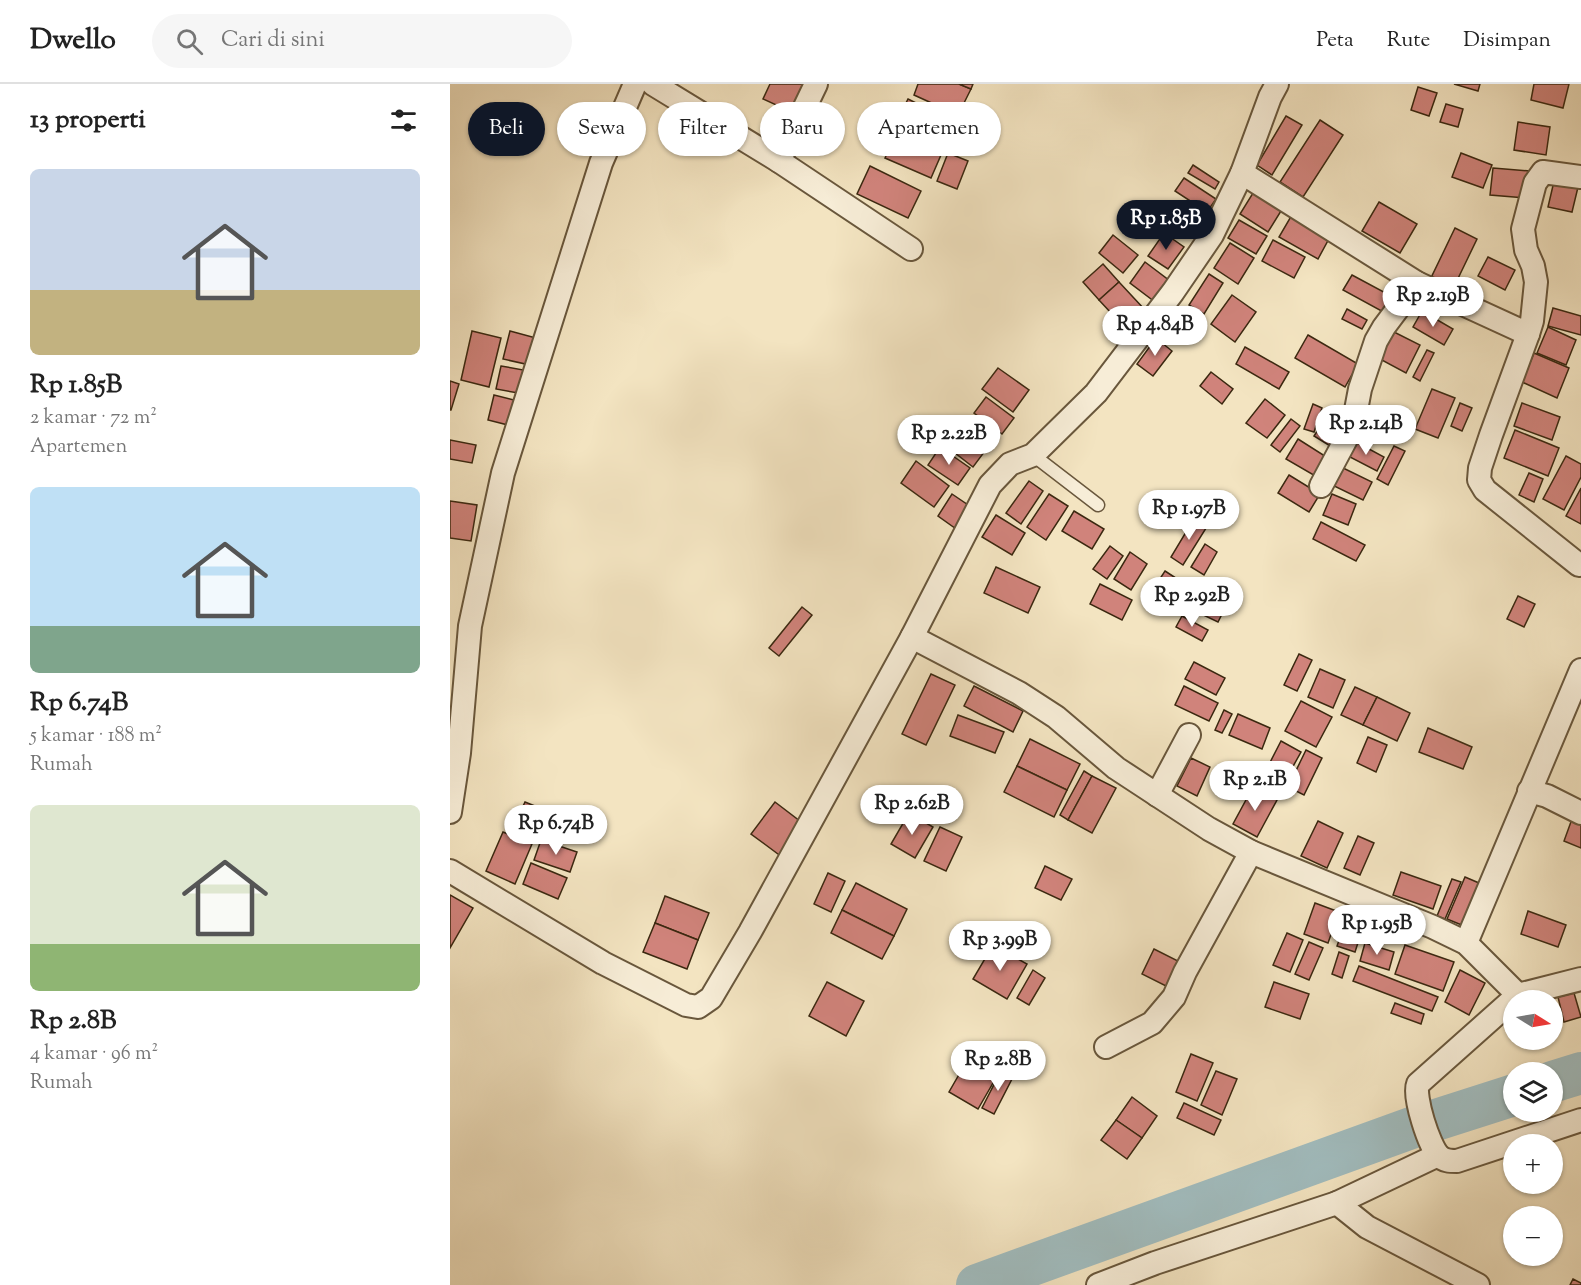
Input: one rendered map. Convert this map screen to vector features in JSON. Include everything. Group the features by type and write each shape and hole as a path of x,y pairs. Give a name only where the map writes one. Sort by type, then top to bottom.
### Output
{"street":[{"path":"450,812 459,753 470,626 502,473 601,163 635,84"},
{"path":"653,84 779,161 911,249"},
{"path":"779,161 816,84"},
{"path":"450,872 603,963 686,1005 698,1007 711,998 750,932 912,637 990,485 1010,464 1032,455 1096,393 1166,301 1212,235 1242,173 1276,84"},
{"path":"1579,565 1485,490 1479,480 1480,468 1491,435 1532,321 1536,282 1533,266 1526,250 1523,229 1535,183 1543,172 1581,177"},
{"path":"1242,173 1417,283 1528,334"},
{"path":"1321,486 1353,426 1360,389 1376,341 1417,283"},
{"path":"912,637 1019,693 1056,717 1116,768 1209,829 1251,852 1466,943 1513,990"},
{"path":"1466,943 1581,669"},
{"path":"1157,795 1190,735"},
{"path":"1528,791 1547,796 1581,813"},
{"path":"1106,1047 1152,1023 1174,997 1185,972 1251,852"},
{"path":"1538,990 1581,979"},
{"path":"1503,1008 1418,1084 1416,1094 1421,1114 1435,1149 1446,1161 1457,1161 1581,1120"},
{"path":"1098,1285 1137,1278 1337,1203 1435,1149"},
{"path":"1337,1203 1367,1227 1478,1285"}],"lane":[{"path":"1032,455 1098,505"}],"building":[{"path":"770,84 810,84 802,102 770,102 763,99"},
{"path":"918,84 959,84 971,89 964,102 929,102 914,95"},
{"path":"959,84 973,84 971,89"},
{"path":"1454,84 1480,84 1478,91"},
{"path":"1534,84 1569,84 1563,108 1531,100"},
{"path":"1418,87 1437,93 1429,116 1411,110"},
{"path":"1446,104 1463,109 1458,127 1440,122"},
{"path":"1286,116 1302,125 1272,175 1257,165"},
{"path":"1320,120 1343,135 1303,197 1280,182"},
{"path":"1518,122 1550,127 1546,155 1514,150"},
{"path":"1461,153 1492,165 1483,188 1452,177"},
{"path":"886,156 941,156 931,178 885,158"},
{"path":"947,156 956,156 968,161 957,189 937,181"},
{"path":"1193,165 1219,182 1215,189 1188,173"},
{"path":"870,166 921,191 908,218 857,194"},
{"path":"1493,168 1530,171 1527,198 1490,195"},
{"path":"1555,177 1579,183 1572,212 1548,207"},
{"path":"1184,178 1216,199 1207,212 1175,191"},
{"path":"1253,193 1281,211 1268,232 1240,214"},
{"path":"1379,202 1417,224 1400,253 1362,231"},
{"path":"1293,213 1331,235 1318,259 1279,237"},
{"path":"1239,220 1267,236 1256,254 1228,238"},
{"path":"1455,228 1477,239 1451,293 1429,282"},
{"path":"1164,233 1184,247 1168,269 1148,256"},
{"path":"1113,235 1138,255 1123,273 1099,253"},
{"path":"1273,240 1305,257 1294,278 1262,261"},
{"path":"1230,243 1254,258 1238,284 1214,268"},
{"path":"1488,257 1515,270 1505,290 1478,276"},
{"path":"1145,262 1170,281 1155,302 1130,283"},
{"path":"1103,264 1119,282 1099,300 1083,282"},
{"path":"1209,274 1223,283 1204,314 1189,305"},
{"path":"1352,275 1395,298 1387,314 1343,290"},
{"path":"1119,282 1145,310 1125,328 1099,300"},
{"path":"1232,295 1256,312 1235,342 1211,324"},
{"path":"1553,308 1581,316 1581,335 1548,326"},
{"path":"1347,309 1367,320 1362,329 1342,319"},
{"path":"1422,311 1453,329 1444,345 1413,327"},
{"path":"1548,327 1576,340 1566,365 1537,353"},
{"path":"472,331 501,338 489,387 461,380"},
{"path":"510,331 536,338 530,365 503,359"},
{"path":"1392,331 1420,345 1406,373 1378,358"},
{"path":"1308,335 1358,364 1345,387 1295,358"},
{"path":"1156,338 1172,351 1153,376 1137,364"},
{"path":"1245,347 1289,372 1279,389 1236,364"},
{"path":"1427,350 1434,353 1420,381 1413,377"},
{"path":"1534,353 1569,368 1557,398 1522,382"},
{"path":"501,366 529,371 524,394 496,389"},
{"path":"998,368 1029,390 1013,412 982,389"},
{"path":"1211,372 1233,389 1222,404 1200,386"},
{"path":"450,381 459,384 451,410 450,410"},
{"path":"1432,389 1455,398 1438,438 1415,429"},
{"path":"494,395 514,400 508,425 488,420"},
{"path":"986,397 1014,418 1002,434 974,413"},
{"path":"1265,399 1285,415 1267,438 1246,423"},
{"path":"1460,403 1472,408 1462,431 1451,426"},
{"path":"1522,403 1560,417 1552,440 1514,426"},
{"path":"1313,404 1322,408 1314,432 1304,429"},
{"path":"1327,416 1348,429 1335,449 1314,436"},
{"path":"1291,419 1300,426 1280,452 1271,445"},
{"path":"953,426 985,451 973,467 941,442"},
{"path":"1515,430 1559,448 1548,476 1504,458"},
{"path":"1298,439 1328,458 1317,477 1286,459"},
{"path":"450,440 476,445 472,463 450,459"},
{"path":"1356,442 1384,457 1377,471 1348,456"},
{"path":"1394,446 1405,451 1388,485 1377,479"},
{"path":"940,447 970,468 958,485 928,465"},
{"path":"1566,456 1581,464 1581,477 1564,510 1543,499"},
{"path":"916,461 949,486 934,507 901,483"},
{"path":"1339,466 1372,482 1363,500 1330,484"},
{"path":"1529,473 1543,479 1534,502 1519,495"},
{"path":"1289,475 1320,494 1309,512 1278,493"},
{"path":"1029,481 1043,491 1021,524 1006,513"},
{"path":"1581,488 1581,524 1566,516"},
{"path":"952,494 974,509 959,531 938,516"},
{"path":"1049,494 1068,506 1046,540 1027,527"},
{"path":"1332,494 1356,504 1348,525 1323,515"},
{"path":"450,501 477,505 471,541 450,538"},
{"path":"1074,511 1104,529 1092,549 1062,531"},
{"path":"996,515 1025,533 1012,555 982,537"},
{"path":"1195,517 1208,525 1183,565 1171,557"},
{"path":"1321,522 1365,545 1356,561 1313,539"},
{"path":"1205,544 1217,552 1204,575 1191,567"},
{"path":"1110,546 1123,556 1107,579 1093,569"},
{"path":"1130,552 1147,564 1131,590 1114,579"},
{"path":"996,567 1040,587 1028,613 984,593"},
{"path":"1165,571 1185,584 1168,611 1148,597"},
{"path":"1100,584 1132,600 1122,620 1090,604"},
{"path":"1195,585 1204,591 1195,609 1185,604"},
{"path":"1208,594 1227,604 1218,622 1199,613"},
{"path":"1518,596 1535,604 1524,627 1507,619"},
{"path":"802,607 812,615 779,656 769,648"},
{"path":"1182,616 1208,630 1202,641 1176,627"},
{"path":"1299,654 1312,660 1297,691 1284,685"},
{"path":"1194,662 1225,678 1216,695 1185,679"},
{"path":"1320,669 1345,680 1333,708 1308,697"},
{"path":"931,674 955,685 926,745 902,734"},
{"path":"974,686 1023,711 1013,732 964,706"},
{"path":"1184,686 1218,703 1209,721 1175,705"},
{"path":"1355,687 1377,697 1363,725 1341,715"},
{"path":"1377,697 1410,713 1397,741 1363,725"},
{"path":"1301,701 1332,717 1316,747 1285,731"},
{"path":"1224,710 1232,714 1222,733 1215,730"},
{"path":"1238,714 1270,728 1262,749 1229,735"},
{"path":"958,715 1004,732 995,753 950,736"},
{"path":"1428,728 1472,747 1463,769 1419,752"},
{"path":"1368,737 1387,745 1376,772 1357,763"},
{"path":"1030,739 1080,764 1067,790 1017,766"},
{"path":"1281,741 1301,752 1281,788 1262,778"},
{"path":"1306,750 1322,758 1304,795 1288,787"},
{"path":"1191,758 1210,767 1197,796 1177,786"},
{"path":"1017,766 1067,790 1054,817 1004,792"},
{"path":"1084,771 1092,776 1068,820 1060,815"},
{"path":"1092,776 1116,788 1092,833 1068,820"},
{"path":"1253,787 1277,800 1257,837 1233,824"},
{"path":"525,802 547,811 535,837 513,828"},
{"path":"775,802 805,825 782,857 751,834"},
{"path":"909,813 933,827 915,858 891,844"},
{"path":"1572,819 1581,822 1581,848 1564,841"},
{"path":"1318,821 1343,833 1327,868 1301,856"},
{"path":"940,827 962,837 946,871 924,861"},
{"path":"503,832 532,844 515,884 486,871"},
{"path":"1358,836 1374,843 1360,875 1344,868"},
{"path":"541,840 577,852 570,872 534,860"},
{"path":"531,863 567,878 558,899 523,884"},
{"path":"1045,866 1072,879 1061,900 1035,888"},
{"path":"1401,872 1441,886 1433,909 1393,895"},
{"path":"828,873 845,881 831,912 814,904"},
{"path":"1465,877 1486,886 1469,928 1447,919"},
{"path":"1452,879 1461,882 1445,919 1437,916"},
{"path":"856,883 907,909 894,936 842,910"},
{"path":"450,895 473,908 450,948"},
{"path":"665,896 709,913 698,940 655,923"},
{"path":"1315,903 1339,912 1328,943 1304,934"},
{"path":"842,910 894,936 882,959 831,933"},
{"path":"1528,911 1566,925 1558,947 1521,934"},
{"path":"1346,921 1363,927 1355,952 1337,946"},
{"path":"655,923 698,940 687,969 643,952"},
{"path":"1287,933 1303,940 1290,972 1273,965"},
{"path":"1309,942 1323,948 1309,980 1295,974"},
{"path":"1365,943 1394,952 1389,970 1360,961"},
{"path":"993,945 1027,964 1007,999 973,979"},
{"path":"1405,945 1454,962 1443,991 1395,974"},
{"path":"1154,949 1178,961 1166,986 1142,974"},
{"path":"1339,952 1349,956 1342,978 1332,974"},
{"path":"1359,966 1438,997 1432,1011 1353,981"},
{"path":"1033,970 1045,978 1029,1005 1017,998"},
{"path":"1460,970 1485,983 1469,1015 1445,1002"},
{"path":"827,982 864,1001 846,1036 809,1016"},
{"path":"1274,982 1309,994 1300,1019 1265,1007"},
{"path":"1574,993 1581,1017 1564,1022 1563,996"},
{"path":"1395,1003 1424,1014 1421,1024 1391,1013"},
{"path":"1010,1049 1021,1055 1013,1069 1003,1064"},
{"path":"1191,1054 1213,1063 1197,1101 1176,1092"},
{"path":"968,1059 997,1076 978,1109 949,1092"},
{"path":"1002,1069 1014,1075 994,1114 982,1108"},
{"path":"1216,1071 1237,1079 1222,1115 1201,1105"},
{"path":"1132,1097 1157,1116 1142,1138 1116,1120"},
{"path":"1184,1103 1221,1120 1214,1135 1177,1118"},
{"path":"1116,1120 1142,1138 1127,1159 1101,1140"},
{"path":"1573,1279 1581,1283 1581,1285 1570,1285"}],"waterway":[{"path":"1563,1079 1581,1073"},
{"path":"977,1285 1414,1127 1503,1099"}]}
